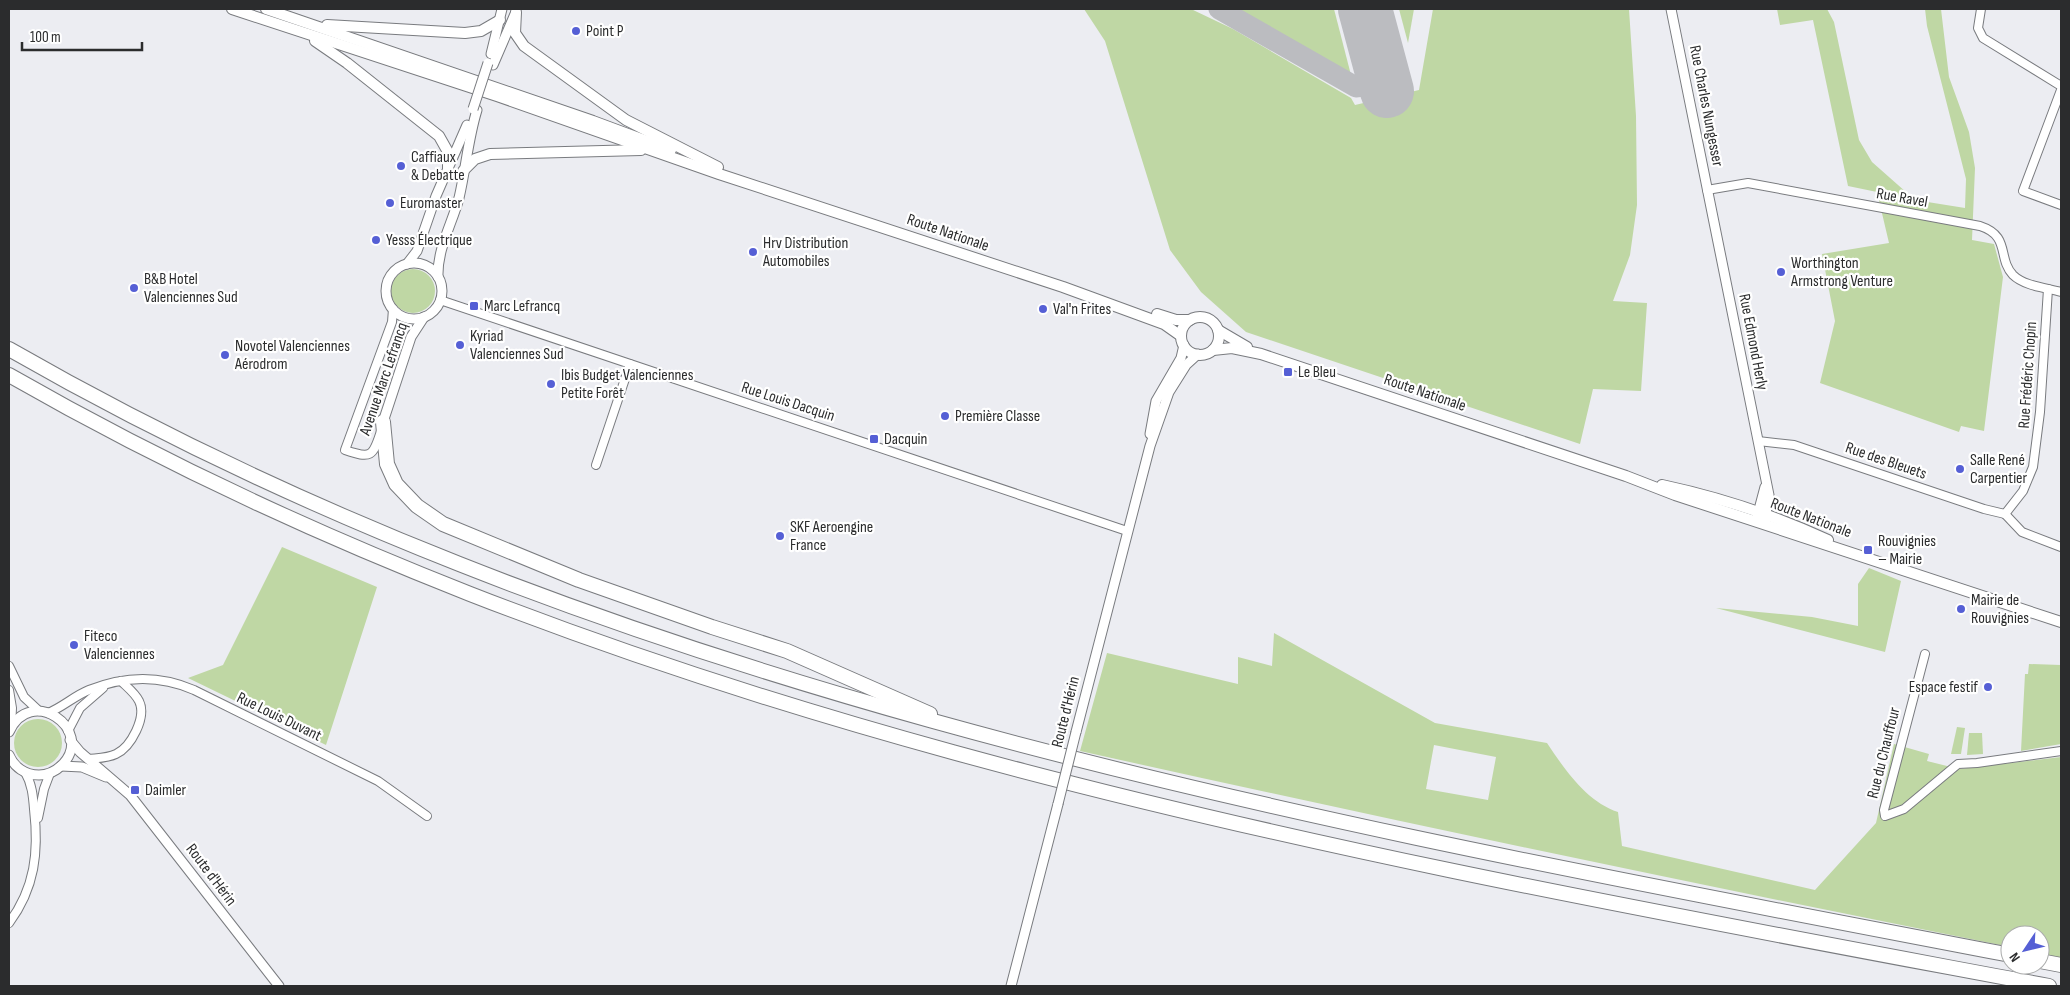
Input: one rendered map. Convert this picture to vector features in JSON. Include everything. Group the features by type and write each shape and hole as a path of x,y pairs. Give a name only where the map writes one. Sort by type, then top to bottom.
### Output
{"highway":[{"path":"9,349 87,393 196,449 312,504 448,561 599,618 729,662 844,697 1006,742 1209,793 1427,841 2000,953"},
{"path":"9,375 189,471 289,518 409,570 623,650 831,717 1042,775 1340,846 1592,898 2049,986"},
{"path":"383,422 387,464 396,484 416,506 443,524 579,580 712,627 787,651 929,714 1006,742"}],"main road":[{"path":"232,9 506,99 651,150 824,207"},
{"path":"266,9 593,121 824,207"},
{"path":"517,11 515,33 524,46 626,120 718,166"},
{"path":"300,20 331,26 465,33 481,31 500,20"},
{"path":"292,29 340,57 439,136 448,152 448,170"},
{"path":"463,171 475,159 490,154 651,150"},
{"name":"Route Nationale","path":"824,207 1063,287 1164,324 1182,340"},
{"name":"Route Nationale","path":"1063,287 1173,319 1190,320"},
{"path":"1218,330 1218,340 1213,350 1198,354 1191,352 1182,340 1184,327 1190,320 1205,317 1212,321 1218,330 1233,341 1261,354"},
{"name":"Route Nationale","path":"1213,350 1232,348 1261,354 1626,476 1706,496 1761,519 1868,557 2061,622"}],"street":[{"path":"440,300 441,286 438,276 438,262 458,202 475,110 490,64 502,9"},
{"name":"Rue Charles Nungesser","path":"1671,9 1711,209"},
{"path":"1981,9 1978,28 1983,38 2061,88 2024,191 2061,205"},
{"path":"490,64 517,11"},
{"name":"Avenue Marc Lefrancq","path":"424,317 405,318 393,309 386,297 387,282 396,269 406,264 417,251 436,196 475,110"},
{"name":"Rue Ravel","path":"1707,190 1748,183 1980,226 1989,230 1999,239 2006,263 2013,275 2026,283 2061,292"},
{"name":"Rue Edmond Herly","path":"1711,209 1766,481 1761,519"},
{"path":"406,264 426,266 438,276"},
{"name":"Rue Frédéric Chopin","path":"2005,514 2023,491 2032,467 2040,412 2048,289"},
{"name":"Avenue Marc Lefrancq","path":"393,309 392,322 345,450 364,457 370,455 376,447 411,337 424,317 433,311 440,300"},
{"name":"Rue Louis Dacquin","path":"440,300 1127,531"},
{"name":"Route d'Hérin","path":"1150,446 1153,408 1163,386 1181,358 1182,340"},
{"name":"Route d'Hérin","path":"1011,986 1150,446 1169,392 1182,370 1198,354"},
{"path":"596,466 630,364"},
{"name":"Rue des Bleuets","path":"1758,441 1794,445 1984,509 2005,514"},
{"path":"2005,514 2022,532 2061,547"},
{"name":"Rue du Chauffour","path":"1924,654 1884,810 1886,816 1904,809 1958,764 2061,751"},
{"path":"9,666 24,698 43,712"},
{"name":"Rue Louis Duvant","path":"43,712 89,690 120,681 158,679 172,682 194,690 378,781 427,816"},
{"path":"89,759 109,757 122,751 140,720 142,709 139,700 120,681"},
{"name":"Rue Louis Duvant","path":"69,735 80,708 107,685"},
{"path":"9,690 12,708 10,729"},
{"path":"10,729 23,715 43,712"},
{"name":"Route d'Hérin","path":"43,712 60,719 69,735 89,759 117,783 138,805 279,986"},
{"path":"17,769 39,775 50,773 61,766 69,754 69,735"},
{"path":"9,754 17,769 32,789 37,850 32,877 21,905 9,923"},
{"name":"Route d'Hérin","path":"61,766 82,767 117,783"},
{"path":"36,830 44,789 50,773"}],"green space":[{"path":"1084,9 1191,9 1233,29 1351,98 1355,105 1419,90 1433,9 1629,9 1636,116 1637,205 1630,255 1613,301 1647,303 1641,391 1593,389 1580,444 1246,332 1201,292 1170,250 1105,41"},
{"path":"1226,9 1334,9 1352,79 1347,78"},
{"path":"1399,9 1414,9 1408,43"},
{"path":"1777,9 1827,9 1834,22 1859,140 1872,162 1915,200 1965,208 1966,179 1927,26 1925,9 1941,9 1949,77 1969,132 1975,168 1972,240 1994,244 2003,277 1984,431 1961,426 1959,432 1820,383 1835,321 1822,254 1889,243 1877,192 1848,186 1813,20 1780,25"},
{"path":"413,269 425,273 431,279 435,291 431,303 425,309 413,313 401,309 395,303 391,291 395,279 401,273"},
{"path":"282,547 377,587 326,745 188,678 223,665"},
{"path":"1869,568 1901,581 1885,652 1716,608 1812,617 1858,626 1858,584"},
{"path":"1274,633 1435,723 1547,743 1569,774 1587,793 1596,801 1618,812 1622,846 1815,890 1876,823 1894,744 1929,754 1927,761 1959,769 2061,757 2061,958 2050,955 2050,925 2000,925 2000,945 1545,852 1080,751 1107,653 1238,684 1238,657 1272,666","holes":["1434,745 1496,757 1488,800 1426,789"]},
{"path":"2029,664 2061,665 2061,744 2021,751 2025,674 2028,674"},
{"path":"38,719 47,721 55,726 60,734 62,743 60,752 55,760 47,765 38,767 29,765 21,760 16,752 14,743 16,734 21,726 29,721"},
{"path":"1957,727 1965,728 1961,754 1951,754"},
{"path":"1969,733 1982,733 1983,754 1967,755"}],"taxiway":[{"path":"1219,9 1356,87 1367,84 1374,78 1378,57"}],"runway":[{"path":"1365,9 1387,91"}],"place":[{"name":"Point P","path":"576,31"},
{"name":"Caffiaux & Debatte","path":"401,166"},
{"name":"Euromaster","path":"390,203"},
{"name":"Yesss Électrique","path":"376,240"},
{"name":"Hrv Distribution Automobiles","path":"753,252"},
{"name":"Worthington Armstrong Venture","path":"1781,272"},
{"name":"B&B Hotel Valenciennes Sud","path":"134,288"},
{"name":"Marc Lefrancq","path":"474,306"},
{"name":"Val'n Frites","path":"1043,309"},
{"name":"Kyriad Valenciennes Sud","path":"460,345"},
{"name":"Novotel Valenciennes Aérodrom","path":"225,355"},
{"name":"Le Bleu","path":"1288,372"},
{"name":"Ibis Budget Valenciennes Petite Forêt","path":"551,384"},
{"name":"Première Classe","path":"945,416"},
{"name":"Dacquin","path":"874,439"},
{"name":"Salle René Carpentier","path":"1960,469"},
{"name":"SKF Aeroengine France","path":"780,536"},
{"name":"Rouvignies – Mairie","path":"1868,550"},
{"name":"Mairie de Rouvignies","path":"1961,609"},
{"name":"Fiteco Valenciennes","path":"74,645"},
{"name":"Espace festif","path":"1988,687"},
{"name":"Daimler","path":"135,790"}]}
